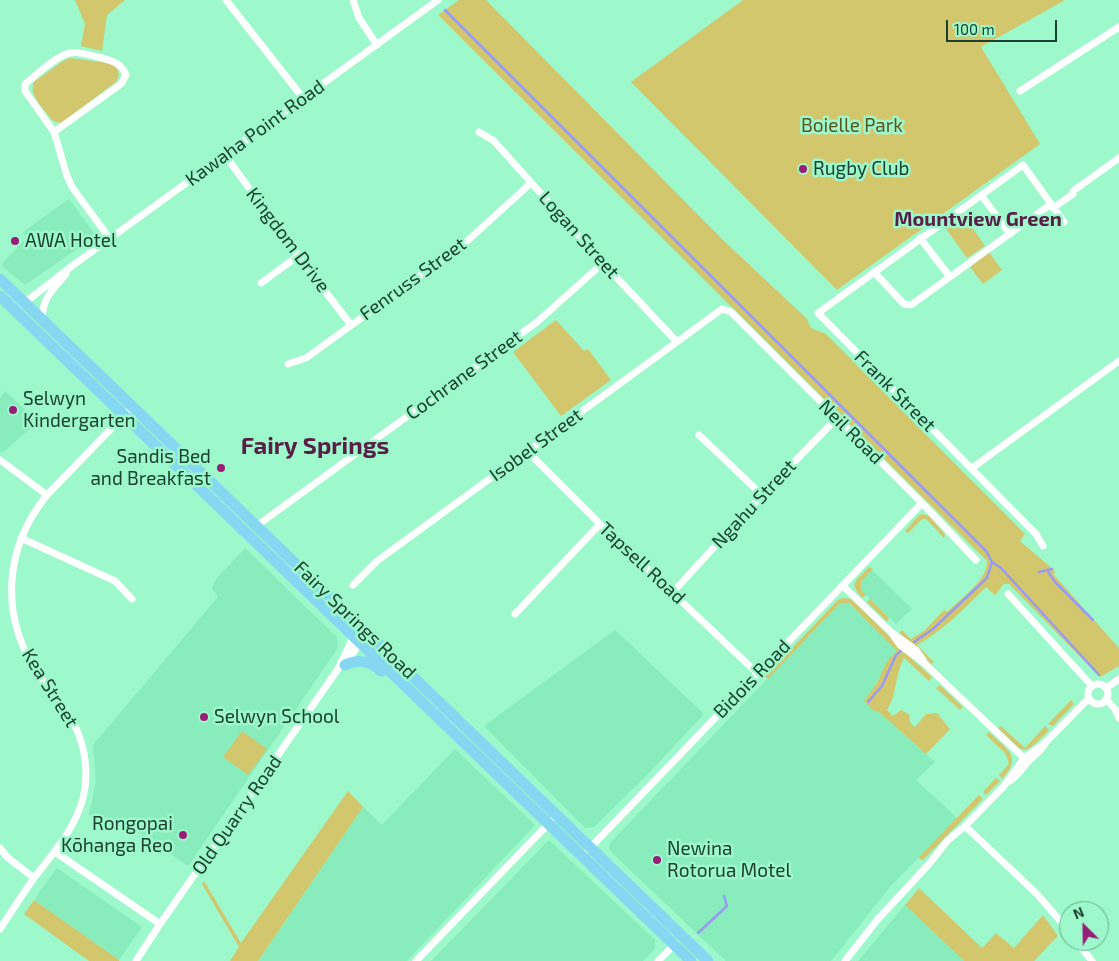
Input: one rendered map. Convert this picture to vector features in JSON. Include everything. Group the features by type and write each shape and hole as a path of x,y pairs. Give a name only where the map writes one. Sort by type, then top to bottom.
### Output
{"highway":[{"name":"Fairy Springs Road","path":"0,279 591,847 678,941 691,961"},
{"name":"Fairy Springs Road","path":"0,296 354,639 582,856 678,941 708,961"},
{"path":"328,595 335,608 354,627 354,639 373,645 406,677 422,684"},
{"path":"342,667 360,660 375,665 407,695 425,705"},
{"path":"449,711 446,714 447,718 468,740 472,750"}],"street":[{"path":"226,0 303,98"},
{"path":"353,0 363,26 377,44"},
{"name":"Kawaha Point Road","path":"16,311 24,302 72,266 438,0"},
{"path":"1020,91 1119,27"},
{"path":"54,132 120,84 126,75 117,63 80,53 70,53 60,58 25,84 25,91 54,132 72,187 110,239"},
{"name":"Logan Street","path":"479,132 494,141 603,263 677,342"},
{"name":"Kingdom Drive","path":"225,155 351,325"},
{"path":"1064,222 1052,206 1023,165 874,272 907,305 911,305 1010,234 1052,206 1073,194 1073,191 1119,158"},
{"name":"Fenruss Street","path":"288,364 306,358 466,242 531,183"},
{"path":"981,195 1010,234"},
{"path":"920,238 950,278"},
{"path":"261,283 298,256"},
{"name":"Cochrane Street","path":"246,534 537,322 603,263"},
{"name":"Kawaha Point Road","path":"42,319 42,308 47,296 72,266"},
{"name":"Frank Street","path":"874,272 818,313 1036,534 1043,546"},
{"name":"Isobel Street","path":"352,585 377,561 722,310"},
{"name":"Neil Road","path":"722,310 731,312 922,503 976,560"},
{"path":"972,468 1119,361"},
{"name":"Kea Street","path":"0,928 72,826 83,797 85,784 84,760 78,732 70,716 37,672 17,630 12,598 14,563 21,538 37,508 47,495 133,406"},
{"name":"Ngahu Street","path":"673,592 762,495 837,418"},
{"path":"699,435 762,495"},
{"name":"Tapsell Road","path":"528,451 600,524 757,673"},
{"path":"0,460 47,495"},
{"name":"Bidois Road","path":"582,856 922,503"},
{"path":"515,614 600,524"},
{"path":"21,538 115,581 132,599"},
{"path":"843,586 891,632 900,645 924,663 1026,760"},
{"path":"1008,594 1092,686"},
{"name":"Old Quarry Road","path":"136,961 160,924 357,647 354,639"},
{"path":"1106,688 1119,679"},
{"path":"1100,684 1106,688 1108,693 1106,699 1097,704 1091,701 1088,692 1092,686 1100,684"},
{"path":"845,961 878,918 929,864 945,852 965,826 1026,760 1089,698"},
{"path":"1106,699 1115,709 1119,718"},
{"path":"416,961 557,814"},
{"path":"965,826 1037,894 1059,919"},
{"path":"0,848 14,863 34,878"},
{"path":"55,852 160,924"},
{"path":"658,961 678,941"},
{"path":"1084,951 1092,961"}],"shaded area":[{"path":"69,199 96,236 25,285 2,264 27,237 23,232"},
{"name":"Selwyn Kindergarten","path":"5,391 38,422 2,453 0,451 0,398"},
{"name":"Selwyn School","path":"245,548 337,637 338,648 188,866 141,834 89,815 96,783 93,745 218,597 212,588 216,579"},
{"path":"872,570 912,609 896,624 862,591 861,582"},
{"path":"840,603 849,603 898,651 894,654 874,686 874,711 879,712 935,762 916,780 957,818 890,887 831,961 726,961 609,850 610,843"},
{"path":"615,630 704,714 648,774 594,827 585,828 484,726"},
{"path":"455,749 535,825 407,961 258,961 363,807 382,825"},
{"path":"549,840 655,940 655,949 643,961 431,961"},
{"path":"57,868 142,927 119,960 34,900"},
{"path":"905,905 964,961 858,961"}],"green space":[{"path":"75,0 125,0 107,15 102,51 81,46 85,24"},
{"path":"459,0 486,0 721,238 807,319 811,328 826,334 1025,534 1020,541 1055,571 1054,575 1119,648 1119,666 1100,677 1009,584 1004,584 995,595 986,587 945,626 917,645 934,662 931,664 918,649 899,633 902,630 911,639 925,630 944,610 947,612 978,582 986,568 987,561 438,15"},
{"name":"Boielle Park","path":"743,0 1065,0 981,47 1040,144 837,290 631,82"},
{"path":"70,58 109,63 116,67 119,75 116,82 61,123 52,120 41,107 33,92 33,87 34,82"},
{"path":"962,213 985,246 967,258 944,226"},
{"path":"989,252 1002,270 983,284 970,267"},
{"path":"556,320 584,351 588,349 611,380 561,416 513,352"},
{"path":"922,514 929,516 945,534 944,538 926,519 922,519 908,533 905,531"},
{"path":"869,567 873,569 861,582 862,591 866,595 862,598 854,585 857,579"},
{"path":"843,598 851,599 889,636 903,653 932,677 929,681 904,658 893,698 887,710 893,716 901,710 910,715 910,722 915,727 926,714 937,713 950,729 926,754 864,701 878,681 887,661 897,651 849,603 840,603 768,679 765,676 838,600"},
{"path":"870,599 889,618 887,622 867,602"},
{"path":"940,685 963,707 960,710 936,688"},
{"path":"1071,700 1074,704 1053,726 1048,724"},
{"path":"1001,726 1025,748 1045,726 1049,730 1033,746 1023,750 998,728"},
{"path":"242,731 267,749 248,775 223,757"},
{"path":"989,732 1006,748 1012,759 1012,764 1002,779 999,775 1009,764 1006,754 986,735"},
{"path":"996,778 1000,781 986,795 983,792"},
{"path":"348,791 363,807 258,961 230,961 239,947 202,884 204,881 241,943"},
{"path":"979,795 983,799 923,860 918,858"},
{"path":"919,888 982,948 996,933 1014,948 1043,915 1058,936 1034,961 964,961 905,905"},
{"path":"34,900 119,961 89,961 24,914"}],"waterway":[{"path":"445,10 986,551 992,562 987,578 933,629 914,642"},
{"path":"992,562 1001,568 1099,675"},
{"path":"1039,572 1052,569"},
{"path":"1047,570 1055,582 1093,620"},
{"path":"868,702 882,686 896,655 901,651"},
{"path":"698,933 727,906 724,896"}],"place":[{"name":"Rugby Club","path":"803,169"},
{"name":"AWA Hotel","path":"15,241"},
{"name":"Selwyn Kindergarten","path":"13,410"},
{"name":"Sandis Bed and Breakfast","path":"221,468"},
{"name":"Selwyn School","path":"204,717"},
{"name":"Rongopai Kōhanga Reo","path":"183,835"},
{"name":"Newina Rotorua Motel","path":"657,860"}],"district":[{"name":"Mountview Green","path":"978,219"},
{"name":"Fairy Springs","path":"315,446"}]}
